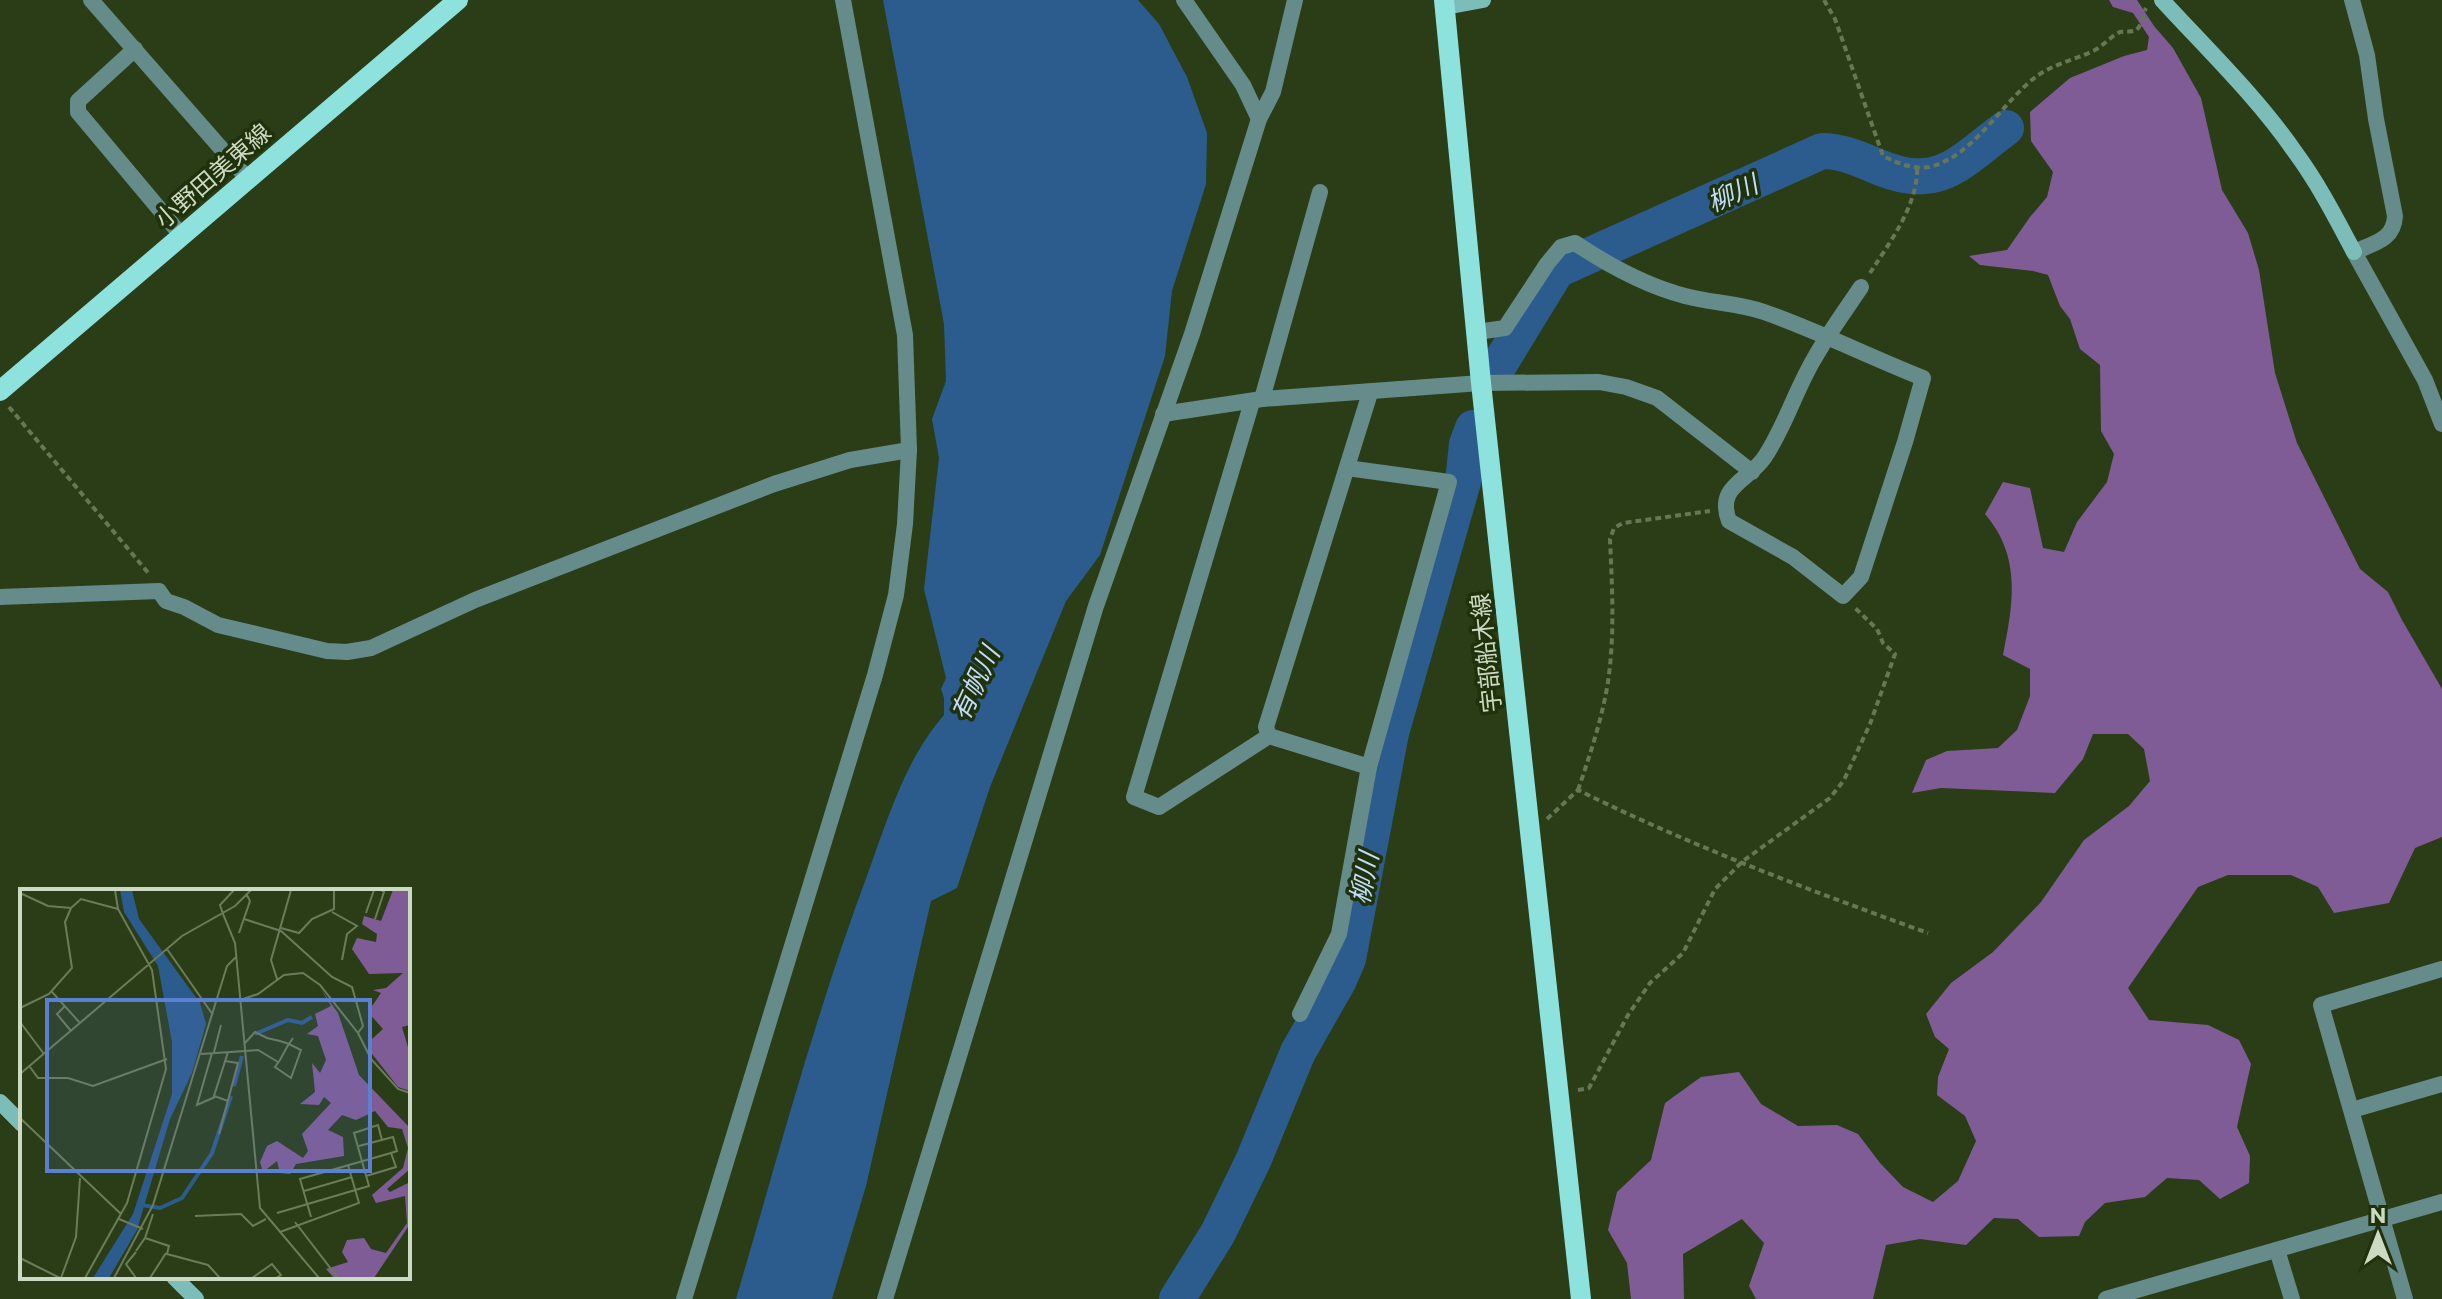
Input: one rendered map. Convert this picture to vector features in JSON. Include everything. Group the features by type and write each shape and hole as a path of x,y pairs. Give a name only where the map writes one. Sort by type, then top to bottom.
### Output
{"main road":[{"name":"小野田美東線","path":"5,399 182,236 458,0"},
{"name":"宇部船木線","path":"1444,3 1481,383 1581,1299"}],"street":[{"path":"91,0 248,179"},
{"path":"684,1299 879,662 896,595 905,524 909,450 905,335 843,0"},
{"path":"1184,0 1243,85 1259,119"},
{"path":"885,1299 1096,606 1192,334 1259,119 1273,92 1295,0"},
{"path":"1444,3 1483,0"},
{"path":"2162,0 2264,112 2321,189 2425,380 2442,424"},
{"path":"2352,0 2367,55 2395,216 2392,232 2387,237 2354,252"},
{"path":"135,49 78,101 78,112 182,236"},
{"path":"1269,736 1159,807 1134,797 1320,192"},
{"path":"1477,332 1505,328 1547,264 1561,247 1575,243 1598,259 1667,291 1762,312 1827,338 1923,378 1861,577 1843,596 1793,557 1729,521 1724,508 1725,498 1763,459 1813,360 1827,338 1861,287"},
{"path":"1163,414 1257,401 1481,383 1599,382 1657,398 1752,472"},
{"path":"1269,736 1266,727 1370,393"},
{"path":"0,597 159,591 166,601 218,625 327,651 358,651 371,648 508,586 774,484 850,460 909,450"},
{"path":"1300,1014 1339,934 1369,767 1449,482 1347,468"},
{"path":"1269,736 1369,767"},
{"path":"2405,1299 2321,1005 2442,969"},
{"path":"2352,1110 2442,1084"},
{"path":"0,1102 20,1122"},
{"path":"2106,1299 2442,1202"},
{"path":"2277,1250 2292,1299"},
{"path":"176,1279 196,1299"}],"path":[{"path":"1824,0 1835,19 1883,156 1917,168 1934,167 1950,159 2034,78 2055,65 2091,52 2117,33 2134,31 2138,28 2148,0"},
{"path":"1861,287 1897,232 1918,184 1917,168"},
{"path":"5,399 148,571 159,591"},
{"path":"1531,835 1578,790 1599,723 1608,684 1613,609 1610,539 1614,528 1636,519 1668,518 1724,508"},
{"path":"1559,1095 1589,1088 1628,1015 1650,983 1683,953 1715,889 1743,861 1830,798 1844,780 1870,724 1895,654 1883,643 1877,629 1843,596"},
{"path":"1578,790 1634,817 1928,933"}],"shaded area":[{"path":"2109,0 2137,0 2173,48 2201,98 2222,190 2248,233 2259,270 2275,373 2297,443 2360,569 2388,592 2442,689 2442,837 2415,848 2389,903 2334,913 2318,887 2291,875 2228,875 2198,887 2128,988 2149,1020 2208,1025 2239,1040 2251,1064 2237,1127 2250,1156 2249,1183 2220,1199 2199,1180 2167,1178 2145,1197 2105,1203 2085,1222 2079,1236 2039,1237 2018,1219 1994,1218 1966,1245 1920,1239 1886,1245 1873,1299 1756,1299 1749,1286 1764,1243 1742,1219 1683,1254 1684,1299 1631,1299 1627,1263 1608,1230 1617,1192 1651,1160 1665,1103 1701,1077 1739,1072 1761,1104 1798,1126 1837,1125 1858,1134 1903,1187 1933,1202 1958,1181 1976,1141 1965,1116 1937,1095 1938,1077 1949,1049 1935,1037 1926,1014 1951,983 1993,952 2041,902 2084,840 2129,806 2150,781 2144,749 2128,734 2093,734 2083,759 2055,793 1941,788 1912,793 1926,760 1947,751 1998,748 2017,730 2030,696 2030,669 2003,655 2010,618 2010,564 1997,530 1985,514 2003,482 2030,488 2043,548 2064,552 2077,522 2107,482 2114,454 2101,431 2100,365 2080,349 2070,319 2060,306 2048,275 1980,265 1969,256 2007,250 2047,197 2053,172 2031,141 2030,112 2070,78 2147,50 2149,37 2133,13 2113,7"}],"water":[{"name":"有帆川","path":"883,0 1138,0 1159,24 1187,77 1207,133 1206,184 1172,291 1165,356 1100,555 1066,601 990,787 957,888 931,901 866,1186 832,1299 736,1299 798,1084 849,925 908,770 930,732 944,715 941,689 946,678 924,589 939,458 932,419 946,381 944,324"}],"waterway":[{"name":"柳川","path":"1499,365 1557,270 1822,151 1845,154 1901,175 1919,177 1949,169 2006,128"},
{"name":"柳川","path":"1177,1299 1218,1233 1253,1161 1298,1052 1348,959 1391,733 1463,482 1467,444 1473,428"}]}
